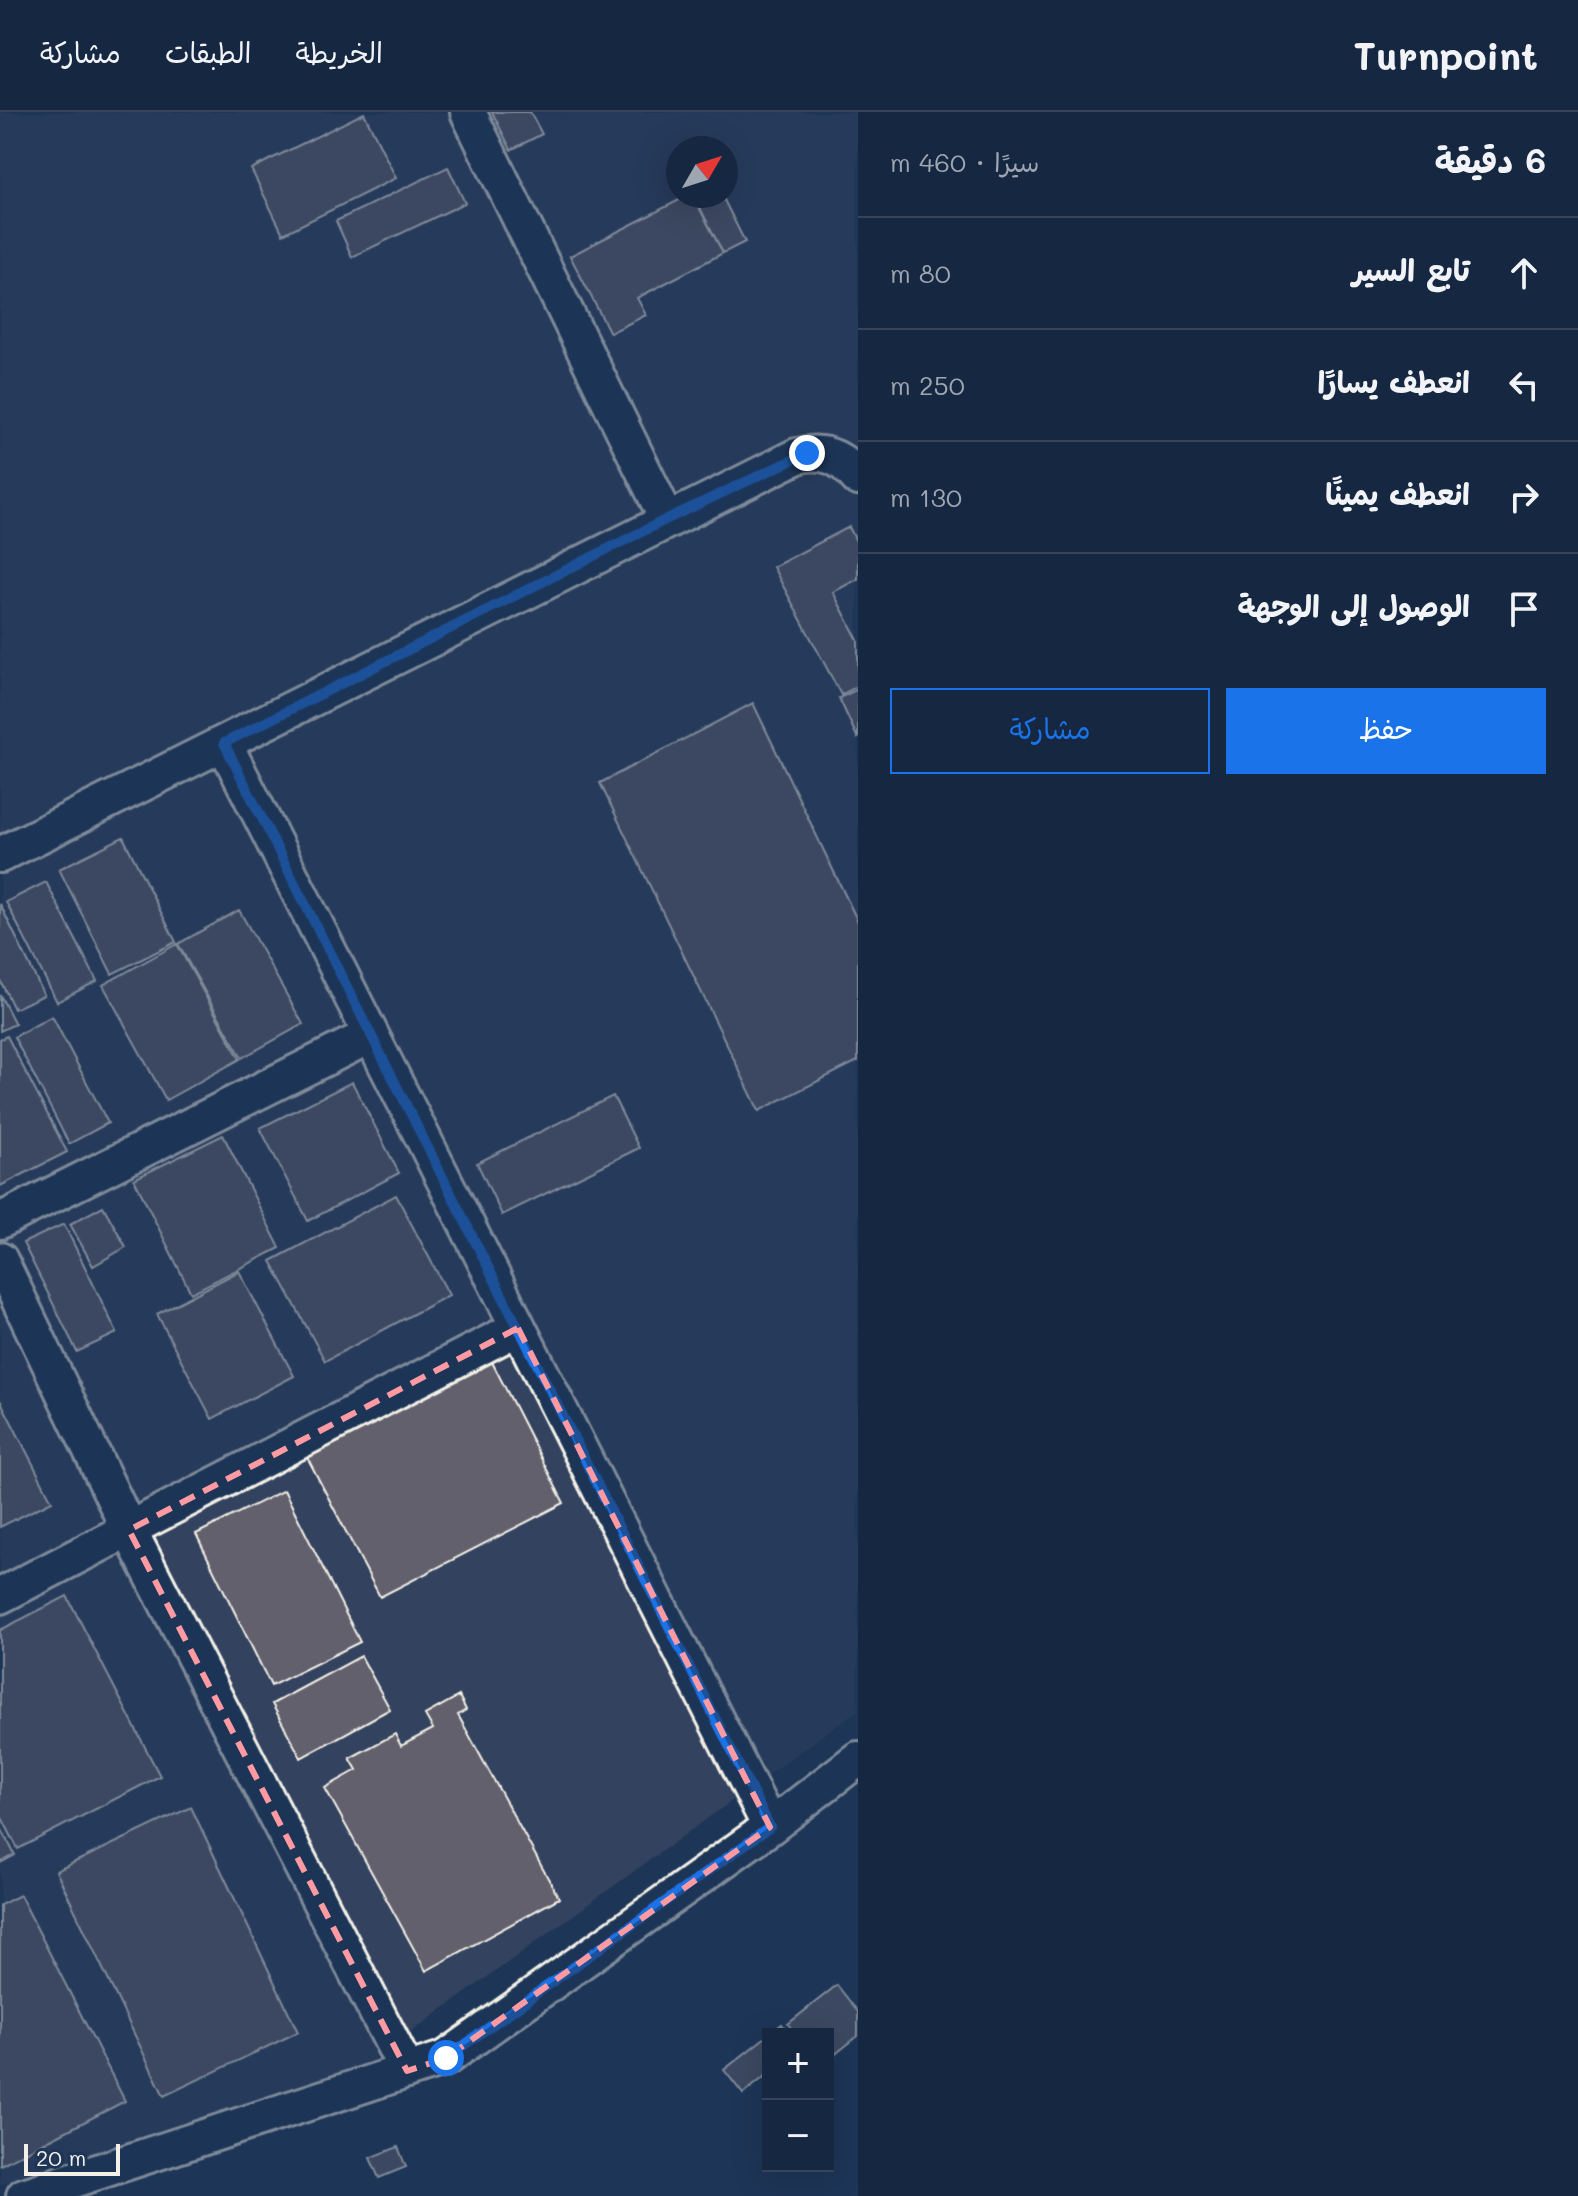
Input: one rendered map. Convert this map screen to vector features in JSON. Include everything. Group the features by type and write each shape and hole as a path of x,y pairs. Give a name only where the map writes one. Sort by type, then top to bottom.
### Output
{"street":[{"path":"468,112 667,519"},
{"path":"0,855 667,519 807,453 829,455 840,460 858,478"},
{"path":"224,743 770,1827"},
{"path":"0,1221 371,1035"},
{"path":"0,1260 129,1530 407,2071"},
{"path":"0,1596 518,1328"},
{"path":"24,2196 446,2058 770,1827 858,1759"}],"highlighted area":[{"path":"518,1328 770,1827 446,2058 407,2071 129,1530"}],"shaded area":[{"path":"0,112 858,112 858,1710 342,2082 0,2185"}],"building":[{"path":"492,112 530,112 542,134 511,150"},
{"path":"364,113 396,178 283,234 251,169"},
{"path":"448,167 465,203 352,257 336,221"},
{"path":"666,207 699,208 723,253 637,298 646,315 610,333 570,256"},
{"path":"700,208 728,208 745,242 723,253"},
{"path":"849,527 858,545 858,579 833,592 858,640 858,686 841,695 773,567"},
{"path":"858,689 858,739 839,698"},
{"path":"753,703 858,922 858,1061 759,1111 600,783"},
{"path":"123,837 176,942 112,974 59,869"},
{"path":"46,882 97,981 57,1002 6,902"},
{"path":"0,904 44,995 14,1009 0,980"},
{"path":"239,910 303,1024 242,1058 178,944"},
{"path":"177,944 240,1059 166,1100 103,985"},
{"path":"0,995 15,1024 0,1031"},
{"path":"52,1016 108,1123 69,1144 14,1037"},
{"path":"7,1036 67,1152 0,1186 0,1039"},
{"path":"352,1082 399,1173 308,1221 260,1128"},
{"path":"613,1096 639,1148 502,1215 477,1163"},
{"path":"223,1135 280,1248 191,1293 134,1179"},
{"path":"396,1195 449,1295 325,1361 271,1261"},
{"path":"103,1206 126,1247 93,1266 70,1224"},
{"path":"64,1224 117,1333 77,1352 23,1243"},
{"path":"239,1271 294,1376 212,1419 157,1314"},
{"path":"492,1362 564,1503 380,1597 307,1457"},
{"path":"0,1400 52,1501 0,1527"},
{"path":"284,1490 360,1642 271,1686 196,1534"},
{"path":"67,1596 160,1776 18,1849 0,1814 0,1630"},
{"path":"361,1656 390,1709 301,1758 272,1704"},
{"path":"459,1696 466,1710 458,1715 559,1898 426,1971 325,1788 357,1770 350,1758 395,1734 401,1746 433,1729 425,1715"},
{"path":"191,1807 298,2032 164,2096 56,1871"},
{"path":"0,1826 15,1855 0,1863"},
{"path":"20,1895 125,2101 0,2165 0,1905"},
{"path":"837,1985 858,2012 858,2036 834,2055 834,2028 791,2028 788,2024"},
{"path":"762,2040 762,2079 743,2094 724,2070"},
{"path":"398,2147 406,2167 379,2178 370,2158"}],"route":[{"path":"446,2058 770,1827 224,743 667,519 807,453"}]}
